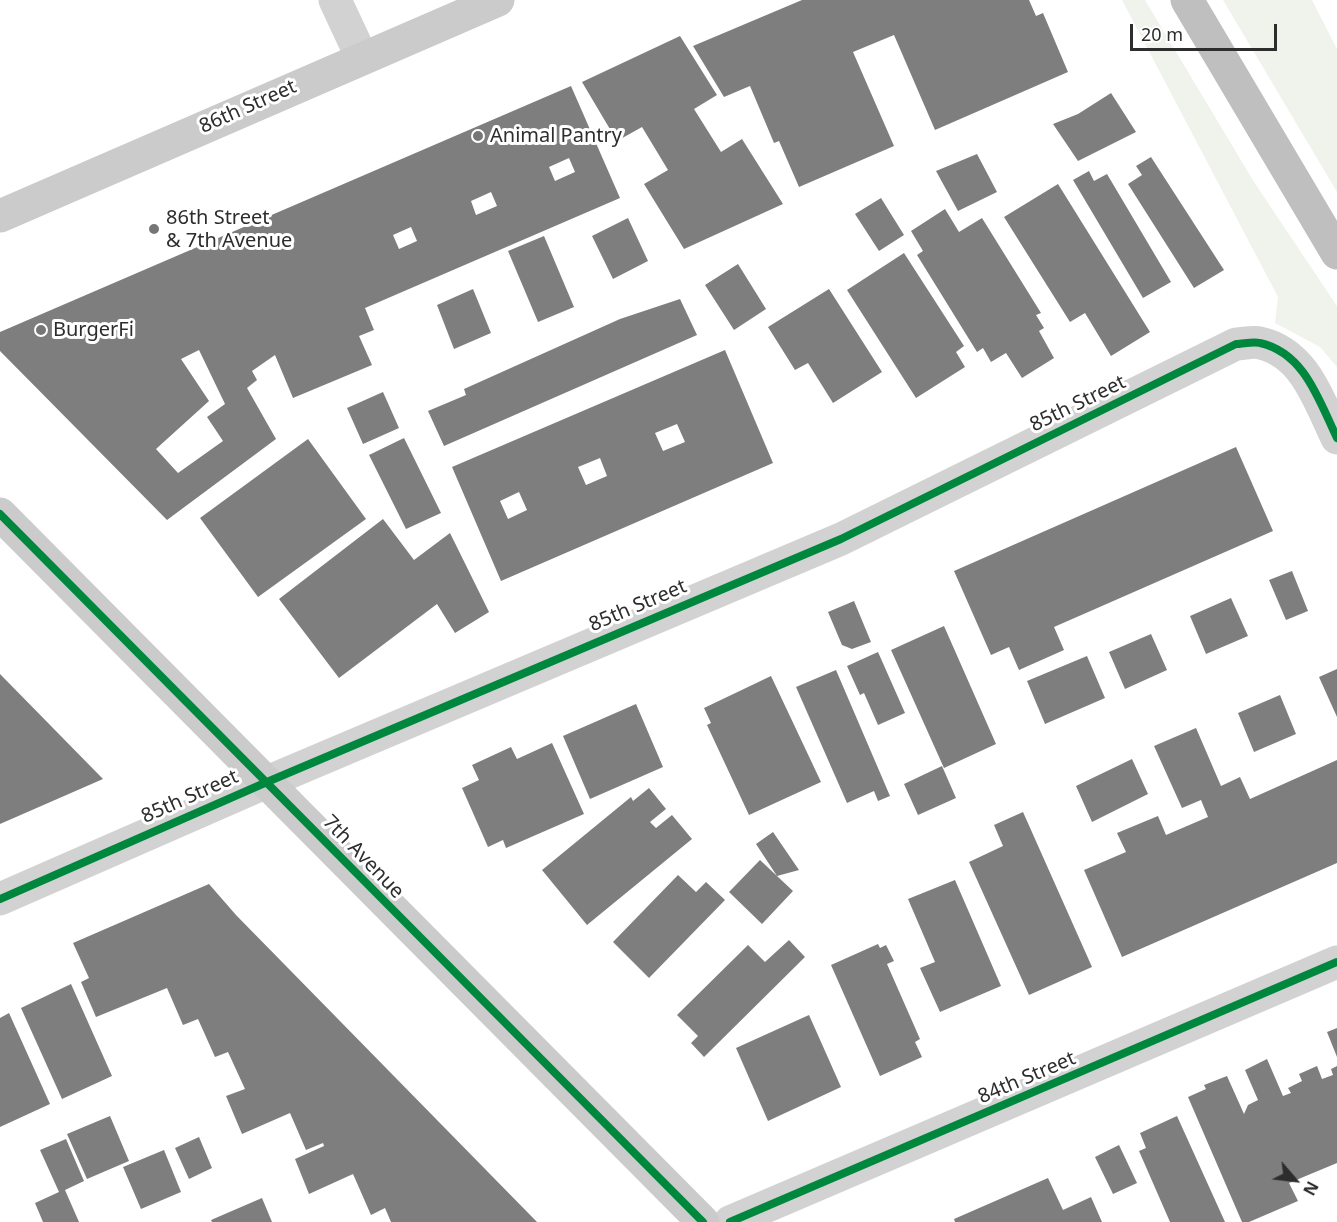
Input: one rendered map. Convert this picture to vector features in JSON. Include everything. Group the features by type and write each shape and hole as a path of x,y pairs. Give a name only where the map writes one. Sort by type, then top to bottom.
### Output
{"highway":[{"path":"1187,0 1337,253"}],"main road":[{"name":"86th Street","path":"0,216 498,0"},
{"name":"7th Avenue","path":"0,514 703,1222"}],"street":[{"path":"335,0 362,58"},
{"name":"85th Street","path":"0,898 841,538 1236,344 1258,342 1281,352 1299,365 1337,438"},
{"name":"84th Street","path":"730,1222 1337,963"}],"shaded area":[{"path":"1122,0 1145,0 1254,182 1337,306 1337,367 1320,347 1275,323 1278,297"},
{"path":"1223,0 1312,0 1337,49 1337,192"}],"building":[{"path":"802,0 1029,0 1036,16 1043,13 1068,72 935,130 894,35 853,52 894,146 799,187 779,141 774,143 750,86 724,97 693,46"},
{"path":"680,36 717,95 694,109 721,152 742,139 783,204 684,249 644,184 668,170 642,127 617,141 582,82"},
{"path":"571,86 620,198 365,308 374,330 359,336 372,365 293,398 275,355 252,371 257,380 247,388 276,439 167,520 0,351 0,332","holes":["569,158 575,172 555,181 549,167","491,192 497,206 476,215 471,201","411,227 417,241 399,249 393,235","199,350 225,404 207,417 223,441 178,473 156,449 209,401 181,359"]},
{"path":"1111,93 1136,132 1078,161 1053,124 1078,114"},
{"path":"977,154 997,192 958,211 936,171"},
{"path":"1151,157 1224,270 1194,288 1128,184 1142,175 1136,166"},
{"path":"1089,171 1094,181 1107,174 1171,282 1143,298 1073,180"},
{"path":"1058,184 1150,332 1111,356 1085,313 1070,322 1004,217"},
{"path":"881,198 904,235 879,251 855,214"},
{"path":"945,209 959,232 982,218 1041,313 1036,315 1044,328 1039,331 1054,358 1022,378 1006,353 991,362 983,348 977,352 917,255 923,251 911,231"},
{"path":"628,218 648,261 613,279 592,236"},
{"path":"544,236 574,307 538,322 508,251"},
{"path":"904,253 964,346 956,352 965,367 916,398 847,290"},
{"path":"738,264 766,309 734,330 705,285"},
{"path":"473,289 491,333 454,349 437,305"},
{"path":"829,289 882,372 833,403 808,363 795,370 768,327"},
{"path":"680,299 697,335 444,446 428,411 466,395 464,389 620,319"},
{"path":"725,350 773,463 501,581 452,467","holes":["677,424 685,442 663,451 655,433","600,458 607,476 586,485 578,467","519,492 527,510 508,519 500,501"]},
{"path":"383,392 399,428 363,444 347,408"},
{"path":"404,438 441,513 406,529 369,455"},
{"path":"308,439 366,519 258,597 200,518"},
{"path":"1236,447 1273,531 1054,627 1064,650 1019,670 1009,647 991,655 954,571"},
{"path":"383,519 414,560 450,533 489,612 455,633 437,604 339,678 279,599"},
{"path":"1292,571 1308,611 1286,620 1269,580"},
{"path":"1231,598 1248,636 1206,654 1190,616"},
{"path":"854,601 871,642 852,649 842,645 828,612"},
{"path":"944,626 996,744 944,768 891,650"},
{"path":"1151,634 1167,670 1125,689 1109,652"},
{"path":"878,652 905,713 878,725 864,693 860,695 847,666"},
{"path":"1087,656 1105,698 1045,724 1027,681"},
{"path":"1337,669 1337,717 1319,677"},
{"path":"836,670 890,796 878,801 874,791 847,803 796,687"},
{"path":"0,674 103,779 0,824"},
{"path":"771,676 821,782 749,815 707,725 711,723 704,708"},
{"path":"1280,695 1296,734 1254,752 1238,713"},
{"path":"636,704 663,767 590,799 563,736"},
{"path":"1196,728 1221,786 1240,777 1250,799 1337,760 1337,863 1122,957 1084,870 1126,852 1117,833 1158,816 1166,835 1208,817 1201,800 1182,808 1154,746"},
{"path":"552,743 584,814 506,848 503,840 488,847 462,788 479,780 472,765 511,747 517,759"},
{"path":"1132,759 1148,794 1092,822 1076,786"},
{"path":"942,766 956,798 918,815 904,784"},
{"path":"649,788 666,809 650,822 656,828 672,815 692,839 587,925 542,870 631,797 633,801"},
{"path":"1023,812 1092,967 1029,995 969,862 1003,846 994,825"},
{"path":"773,832 799,870 777,876 756,844"},
{"path":"760,860 793,891 762,924 729,892"},
{"path":"678,875 696,892 706,882 725,900 649,978 613,942"},
{"path":"955,880 1001,986 940,1012 920,968 935,962 908,899"},
{"path":"209,884 236,915 537,1222 391,1222 385,1208 371,1215 353,1174 309,1194 295,1159 324,1146 323,1143 306,1150 290,1113 242,1134 226,1096 245,1089 228,1052 215,1057 198,1019 183,1025 167,988 96,1017 81,982 89,978 73,943"},
{"path":"789,940 805,957 704,1057 691,1043 698,1036 677,1015 748,945 765,962"},
{"path":"878,944 880,948 886,945 894,961 887,964 920,1039 915,1042 922,1057 880,1076 831,965"},
{"path":"71,984 112,1076 62,1099 21,1008"},
{"path":"9,1013 50,1104 0,1127 0,1018"},
{"path":"809,1015 841,1087 768,1121 736,1048"},
{"path":"1337,1028 1337,1057 1327,1032"},
{"path":"1267,1059 1283,1096 1291,1093 1288,1088 1302,1081 1299,1074 1317,1066 1322,1079 1333,1075 1331,1069 1337,1066 1337,1163 1289,1183 1298,1201 1249,1222 1242,1222 1188,1097 1206,1089 1204,1085 1227,1076 1244,1114 1248,1105 1258,1100 1245,1070"},
{"path":"110,1116 129,1161 87,1179 67,1134"},
{"path":"1177,1116 1225,1222 1170,1222 1139,1151 1146,1148 1140,1133"},
{"path":"199,1137 212,1168 189,1179 175,1148"},
{"path":"66,1139 84,1181 65,1190 79,1222 43,1222 35,1203 59,1192 40,1150"},
{"path":"1119,1145 1137,1183 1113,1194 1095,1157"},
{"path":"164,1150 181,1192 141,1209 123,1167"},
{"path":"1048,1178 1063,1210 1091,1197 1102,1222 955,1222 954,1219"},
{"path":"262,1198 272,1222 212,1222 211,1220"}],"cycle path":[{"path":"0,899 267,782 841,539 1236,344 1260,343 1275,348 1288,357 1309,380 1337,438"},
{"path":"0,514 703,1222"},
{"path":"730,1222 1337,962"}],"place":[{"name":"Animal Pantry","path":"478,136"},
{"name":"86th Street & 7th Avenue","path":"154,229"},
{"name":"BurgerFi","path":"41,330"}]}
